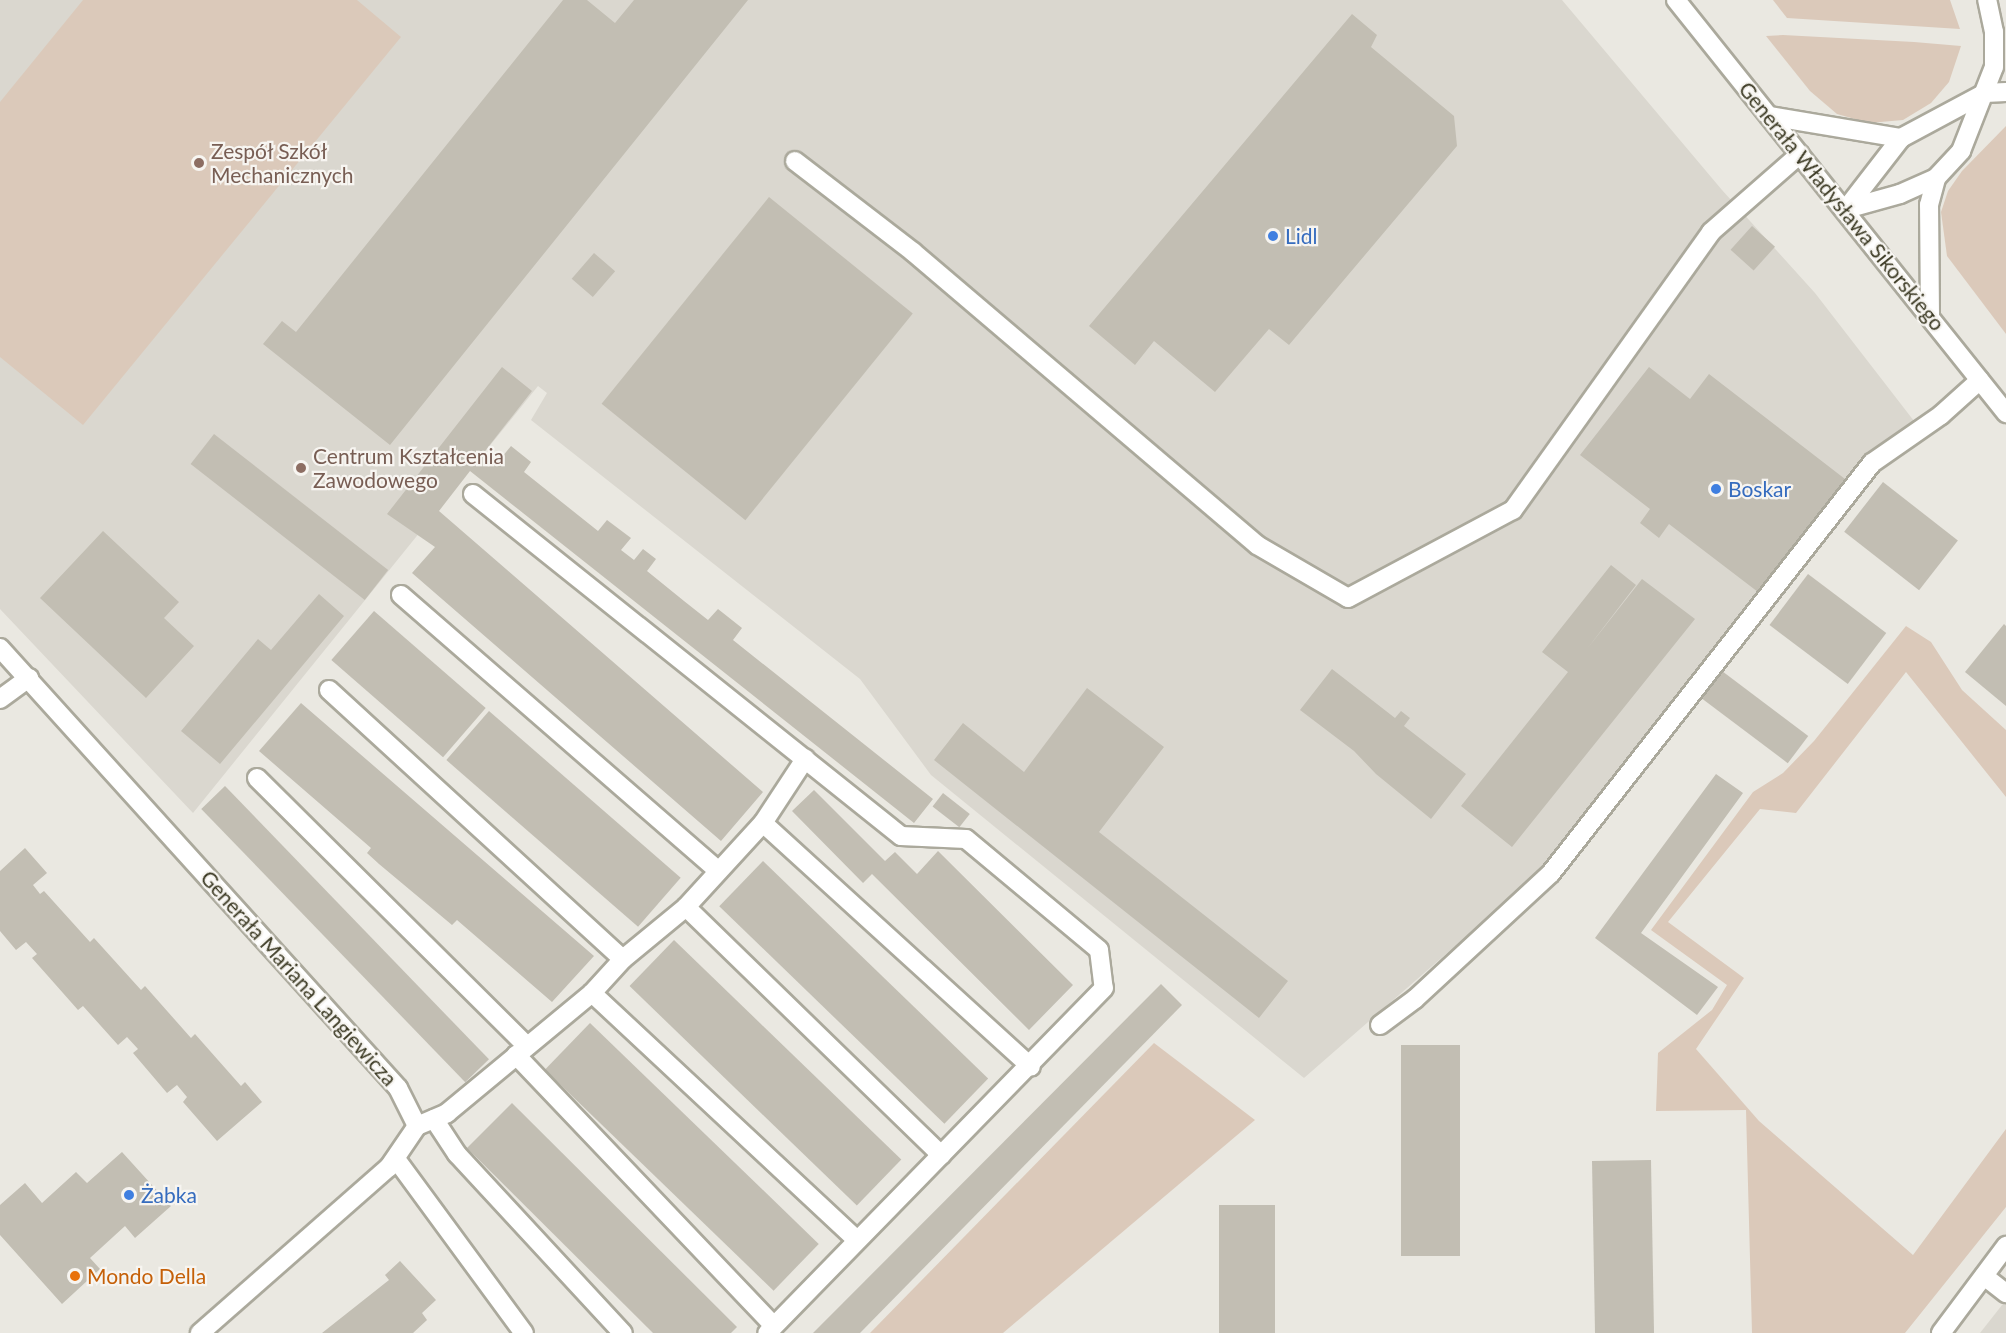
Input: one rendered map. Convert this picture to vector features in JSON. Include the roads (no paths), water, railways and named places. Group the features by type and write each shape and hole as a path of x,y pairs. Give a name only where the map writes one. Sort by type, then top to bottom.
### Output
{"street":[{"name":"Generała Władysława Sikorskiego","path":"1676,0 1846,209 2006,413"},
{"path":"1846,209 1900,194 1936,178 1961,151 1994,67 1994,32 1987,0"},
{"path":"1846,209 1900,138 1985,93 2006,92"},
{"path":"1769,116 1900,138"},
{"path":"795,161 913,252 1257,545 1348,598 1513,510 1711,232 1800,154"},
{"path":"1930,316 1929,205 1936,178"},
{"path":"1380,1026 1415,999 1551,873 1872,463 1941,415 1980,380"},
{"path":"257,778 522,1050 771,1329 855,1238 1031,1067 1104,988 1099,950 966,839 901,836 473,494"},
{"path":"401,596 717,870"},
{"name":"Generała Mariana Langiewicza","path":"0,648 399,1088 425,1122 458,1154 623,1333"},
{"path":"0,699 29,678"},
{"path":"328,690 623,959"},
{"path":"200,1333 396,1159 425,1122 447,1113 592,993 623,959 686,908 717,870 763,823 805,759"},
{"path":"763,823 1031,1067"},
{"path":"686,908 941,1155"},
{"path":"592,993 855,1238"},
{"path":"396,1159 524,1333"},
{"path":"1941,1333 2006,1246"},
{"path":"1984,1276 2006,1293"}],"place":[{"name":"Zespół Szkół Mechanicznych","path":"199,163"},
{"name":"Lidl","path":"1273,236"},
{"name":"Centrum Kształcenia Zawodowego","path":"301,468"},
{"name":"Boskar","path":"1716,489"},
{"name":"Żabka","path":"129,1195"},
{"name":"Mondo Della","path":"75,1276"}]}
